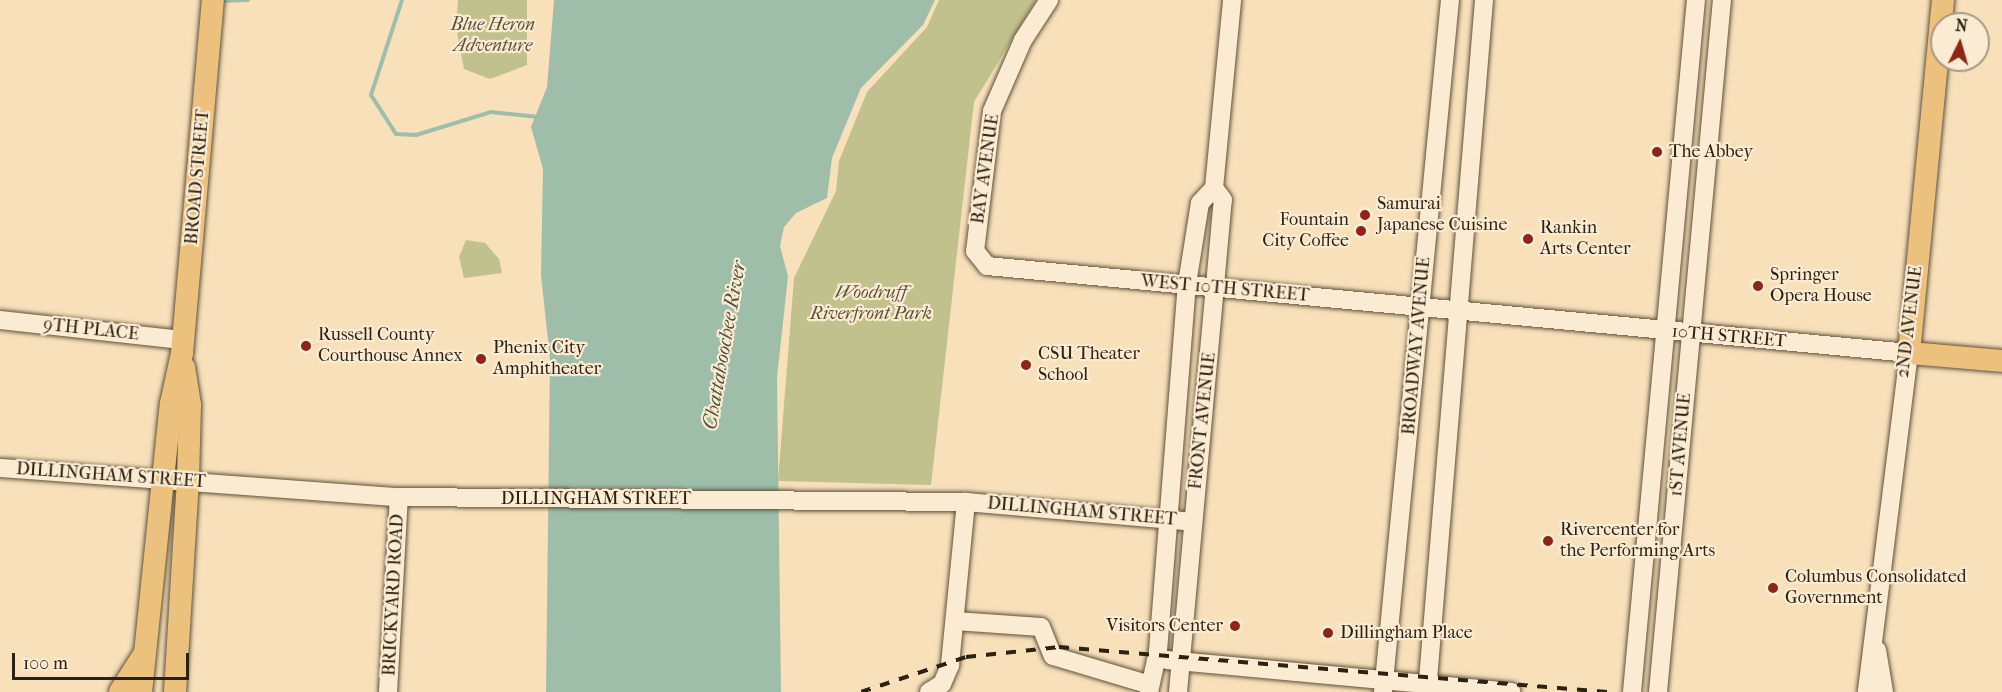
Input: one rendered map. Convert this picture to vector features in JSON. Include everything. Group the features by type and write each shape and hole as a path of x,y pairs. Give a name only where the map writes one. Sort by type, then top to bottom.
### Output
{"main road":[{"name":"BROAD STREET","path":"182,347 213,0"},
{"name":"2ND AVENUE","path":"1910,352 1943,0"},
{"path":"141,692 163,478 182,347"},
{"path":"175,692 188,480 190,405 182,347"},
{"name":"10TH STREET","path":"1910,352 2002,361"},
{"path":"120,692 145,652"},
{"path":"158,692 178,656"}],"street":[{"name":"BAY AVENUE","path":"995,269 975,250 992,111 1023,40 1049,0"},
{"path":"1214,188 1232,0"},
{"name":"BROADWAY AVENUE","path":"1384,686 1450,0"},
{"name":"BROADWAY AVENUE","path":"1427,688 1455,310 1484,0"},
{"name":"1ST AVENUE","path":"1632,692 1696,0"},
{"name":"1ST AVENUE","path":"1658,692 1722,0"},
{"name":"FRONT AVENUE","path":"1150,688 1157,660 1164,520 1187,284 1200,203 1214,188 1223,200 1178,692"},
{"name":"WEST 10TH STREET","path":"995,269 1187,284 1455,310"},
{"path":"1670,286 1677,295 1695,289"},
{"name":"10TH STREET","path":"1455,310 1691,335 1910,352"},
{"name":"9TH PLACE","path":"0,320 182,347"},
{"name":"2ND AVENUE","path":"1867,692 1876,644 1910,352"},
{"name":"1ST AVENUE","path":"1662,368 1688,370"},
{"name":"DILLINGHAM STREET","path":"0,468 163,478 399,497 966,502 1192,522"},
{"name":"BRICKYARD ROAD","path":"388,692 399,497"},
{"path":"929,692 942,684 950,665 966,502"},
{"path":"955,621 1041,627 1053,656 1150,688"},
{"name":"2ND AVENUE","path":"1876,644 1884,692"},
{"path":"1157,660 1384,686 1512,692"},
{"path":"1635,660 1660,663"}],"green space":[{"name":"Blue Heron Adventure","path":"458,0 527,0 527,65 490,79 464,69 456,26"},
{"name":"Woodruff Riverfront Park","path":"939,0 1036,0 974,102 931,485 778,481 794,278 836,191 839,161 867,92 927,27"},
{"path":"466,240 485,243 499,259 502,273 464,278 459,257"}],"water":[{"name":"Chattahoochee River","path":"554,0 935,0 923,25 861,88 832,158 827,198 796,213 784,227 780,246 788,276 777,378 781,692 546,692 550,359 541,275 543,169 531,127 547,87"}],"waterway":[{"path":"221,1 248,0"},
{"path":"402,0 371,95 396,134 416,135 491,112 539,117"}],"railway":[{"path":"861,692 966,657 1059,647 1607,692"}],"place":[{"name":"The Abbey","path":"1657,152"},
{"name":"Samurai Japanese Cuisine","path":"1365,215"},
{"name":"Fountain City Coffee","path":"1361,231"},
{"name":"Rankin Arts Center","path":"1528,239"},
{"name":"Springer Opera House","path":"1758,286"},
{"name":"Russell County Courthouse Annex","path":"306,346"},
{"name":"Phenix City Amphitheater","path":"481,359"},
{"name":"CSU Theater School","path":"1026,365"},
{"name":"Rivercenter for the Performing Arts","path":"1548,541"},
{"name":"Columbus Consolidated Government","path":"1773,588"},
{"name":"Visitors Center","path":"1235,626"},
{"name":"Dillingham Place","path":"1328,633"}]}
